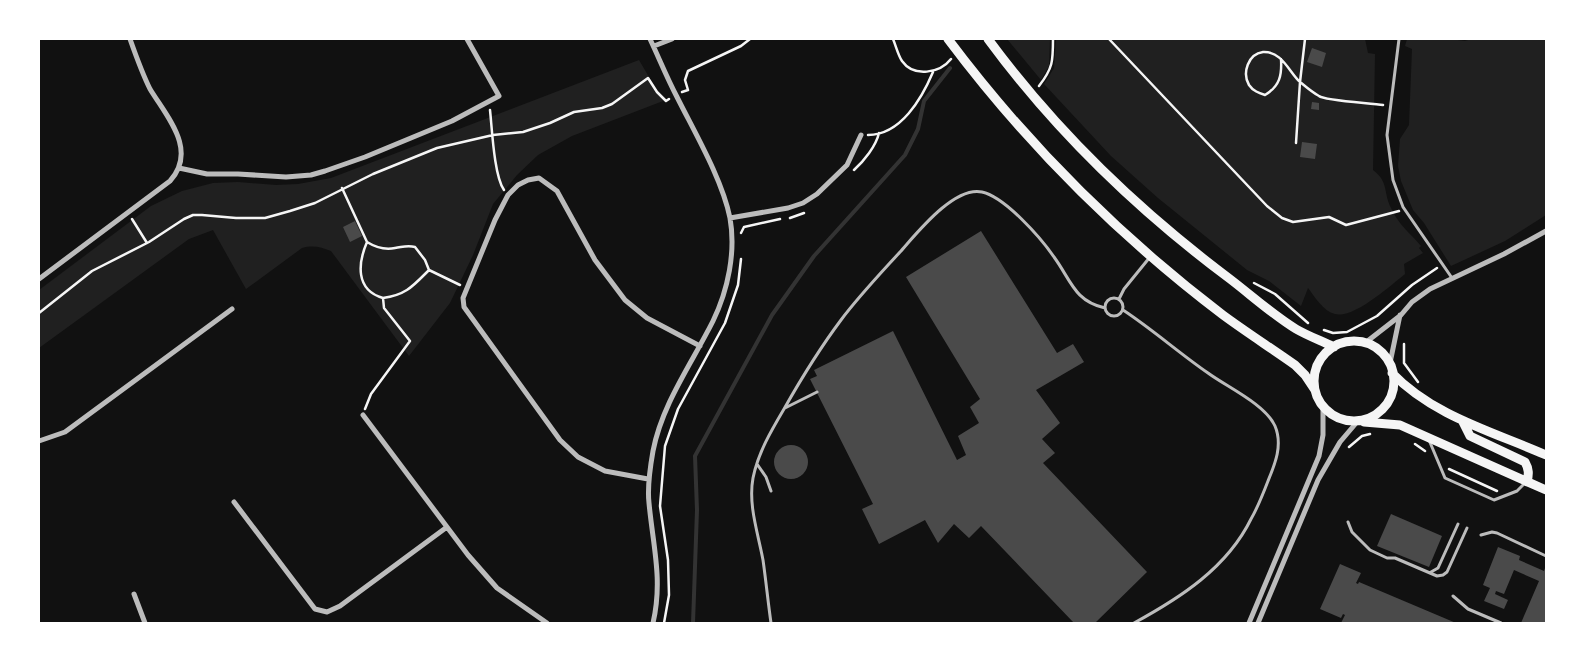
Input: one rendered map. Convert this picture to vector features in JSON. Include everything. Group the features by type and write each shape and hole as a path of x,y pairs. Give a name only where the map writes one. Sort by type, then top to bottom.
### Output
{"main road":[{"path":"948,39 972,70 1051,161 1090,201 1151,256 1224,315 1295,365 1315,390 1323,404 1339,417 1360,422 1400,425 1546,490"},
{"path":"990,41 1072,139 1162,225 1297,329 1334,347"},
{"path":"1315,390 1315,374 1318,363 1334,347 1351,341 1364,343 1383,354 1390,362 1394,383 1391,399 1382,411 1360,422"},
{"path":"1392,373 1418,396 1462,420 1546,455"},
{"path":"1462,420 1470,436 1525,462 1529,475 1527,482"}],"street":[{"path":"39,278 170,181 179,168 182,150 179,140 149,87 130,39"},
{"path":"179,168 208,174 286,177 311,175 452,122 500,96 467,39"},
{"path":"650,39 702,145 721,191 730,218 732,246 730,269 714,318 662,419 654,449 648,479 649,502 658,570 658,604 653,623"},
{"path":"654,46 672,39"},
{"path":"730,218 788,208 804,203 817,194 847,165 861,134"},
{"path":"648,479 605,471 578,458 560,440 464,307 463,298 495,220 508,195 528,180 539,178 557,191 595,260 625,300 647,318 700,346"},
{"path":"1364,343 1400,315 1420,295 1546,231"},
{"path":"39,441 65,432 232,309"},
{"path":"1390,362 1400,315"},
{"path":"1248,623 1319,456 1323,435 1323,404"},
{"path":"363,415 468,555 497,588 547,623"},
{"path":"1258,623 1318,480 1340,442 1360,422"},
{"path":"234,502 315,608 327,612 340,606 447,527"},
{"path":"134,594 145,623"}],"lane":[{"path":"1399,39 1387,135 1393,180 1405,209 1452,278"},
{"path":"771,623 763,560 752,499 756,464 806,372 841,320 923,226 953,200 969,192 989,194 1019,216 1049,250 1076,292 1089,303 1105,308 1108,313 1114,316 1120,314 1123,303 1114,297 1108,300 1105,308"},
{"path":"1119,299 1124,289 1151,256"},
{"path":"1122,310 1140,321 1270,417 1276,428 1278,440 1275,463 1266,486 1251,520 1233,547 1195,585 1167,605 1134,623"},
{"path":"785,408 817,392"},
{"path":"1428,438 1445,478 1494,500 1516,491 1527,482"},
{"path":"756,464 766,477 771,491"},
{"path":"1348,522 1352,532 1370,550 1387,558 1395,558 1440,576 1447,572 1467,528"},
{"path":"1430,573 1438,568 1458,524"},
{"path":"1481,535 1492,532 1497,533 1546,556"},
{"path":"1453,596 1468,609 1501,623"}],"path":[{"path":"688,90 685,80 688,72 742,46 750,39"},
{"path":"900,39 893,40 903,63 918,72 933,72 948,63 955,54"},
{"path":"1044,93 1038,86 1049,73 1053,59 1052,39"},
{"path":"1109,39 1267,206 1282,218 1293,222 1329,217 1346,225 1405,209"},
{"path":"1296,143 1305,39"},
{"path":"1282,59 1282,75 1272,90 1265,95 1257,92 1250,86 1246,75 1247,63 1254,56 1262,52 1273,54 1282,59 1300,82 1321,98 1390,106"},
{"path":"861,134 875,135 891,128 910,113 924,93 933,72"},
{"path":"39,313 92,271 147,243 193,215 265,218 315,203 342,188 437,148 493,135 523,132 574,112 602,108 612,104 648,78 656,92 666,101"},
{"path":"489,102 496,162 501,186 508,195"},
{"path":"848,176 861,164 875,143 879,133"},
{"path":"342,188 367,242 375,247 394,249 408,245 415,246 425,260 429,270 450,282 467,288"},
{"path":"741,237 744,227 793,217 810,209"},
{"path":"128,212 147,243"},
{"path":"367,242 361,256 361,276 366,287 375,296 383,298 396,297 414,286 429,270"},
{"path":"664,623 669,595 668,560 660,506 665,446 678,409 725,323 738,285 741,252"},
{"path":"1319,328 1334,332 1347,332 1372,318 1412,284 1443,265"},
{"path":"1253,283 1276,294 1312,326"},
{"path":"363,415 371,394 410,341 384,308 383,298"},
{"path":"1372,318 1386,327"},
{"path":"1396,334 1404,338 1404,363 1421,385"}],"shaded area":[{"path":"1007,39 1050,39 1049,66 1041,80"},
{"path":"1056,39 1365,39 1368,53 1375,54 1373,170 1384,183 1389,202 1400,223 1421,246 1419,248 1423,253 1404,264 1405,274 1382,293 1352,311 1335,314 1327,310 1308,288 1301,306 1269,281 1247,270 1158,198 1111,156 1044,84 1054,68"},
{"path":"1407,39 1465,41 1471,39 1546,39 1546,215 1505,241 1451,266 1424,223 1413,210 1401,181 1398,166 1400,139 1409,125 1412,49 1405,46"},
{"path":"639,60 663,101 572,136 538,155 517,175 493,204 473,255 450,303 409,356 331,251 317,247 302,248 246,289 213,230 189,239 39,348 39,290 151,206 182,191 213,183 238,182 276,185 298,184 331,178"}],"building":[{"path":"1312,48 1326,53 1322,67 1307,62"},
{"path":"1312,102 1319,103 1319,110 1311,109"},
{"path":"1302,142 1317,144 1315,159 1300,157"},
{"path":"355,221 362,236 350,242 343,227"},
{"path":"981,231 1057,353 1073,344 1084,362 1036,390 1060,423 1042,439 1055,453 1043,463 1147,572 1095,623 1074,623 981,526 969,538 954,524 938,543 925,520 879,544 862,509 873,504 810,379 817,376 814,370 893,331 957,460 966,455 958,436 979,423 970,407 980,399 906,277"},
{"path":"791,445 798,446 803,450 807,455 807,469 803,474 798,478 791,479 784,478 779,474 775,469 774,462 775,455 779,450 784,446"},
{"path":"1391,514 1442,536 1429,567 1377,546"},
{"path":"1498,547 1520,556 1519,560 1544,571 1546,565 1546,623 1521,623 1539,581 1514,570 1504,594 1496,591 1495,594 1508,600 1504,609 1484,601 1490,588 1483,585"},
{"path":"1340,564 1361,573 1356,583 1358,584 1359,582 1456,623 1341,623 1345,615 1343,614 1341,618 1320,609"}],"waterway":[{"path":"693,623 697,510 695,456 772,315 814,256 905,155 918,129 924,101 950,68"}]}
